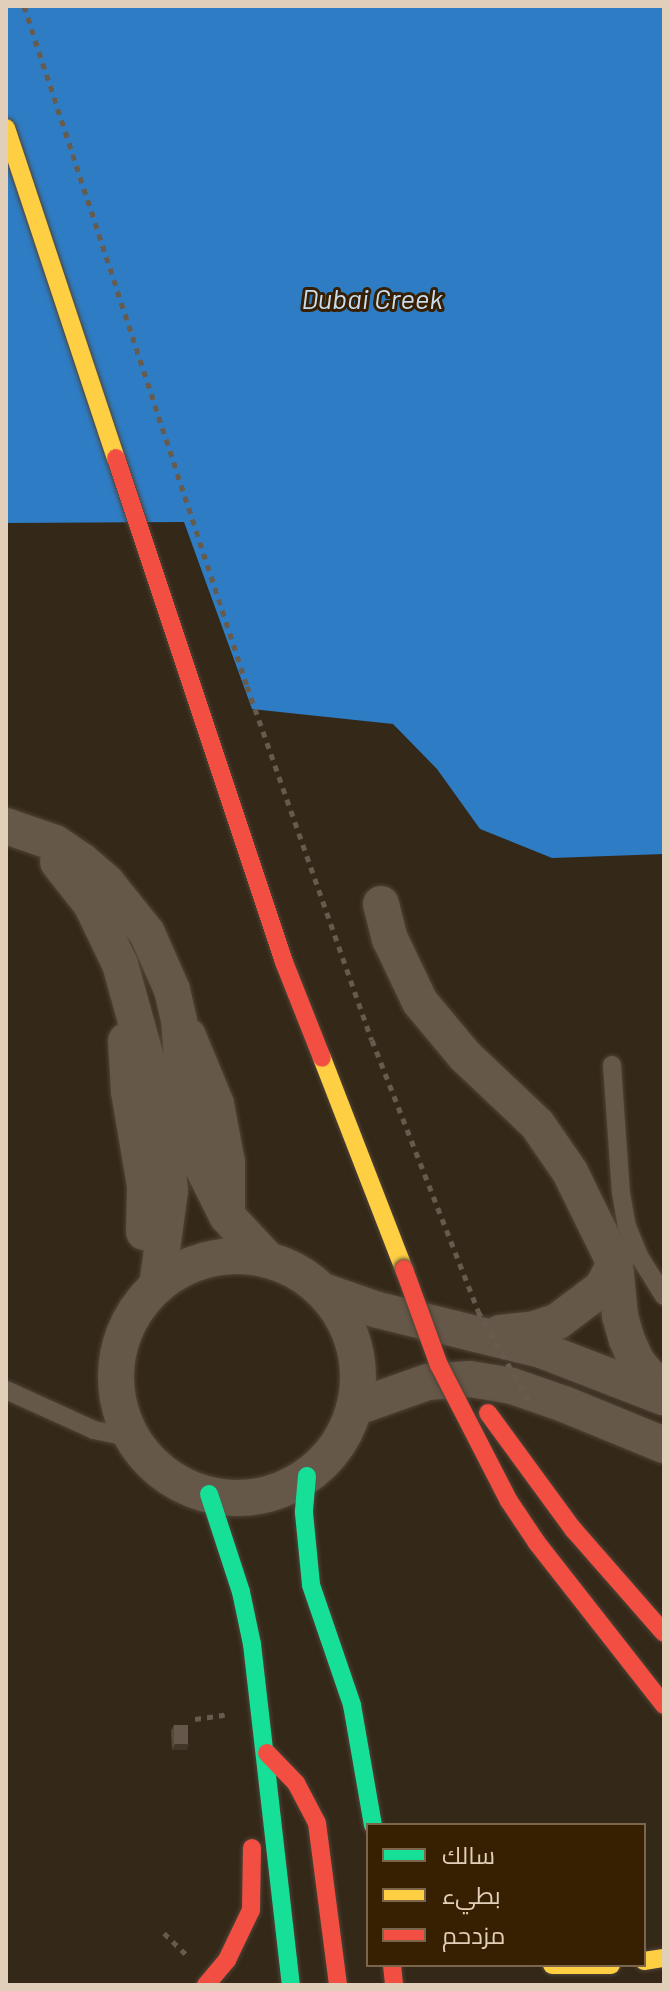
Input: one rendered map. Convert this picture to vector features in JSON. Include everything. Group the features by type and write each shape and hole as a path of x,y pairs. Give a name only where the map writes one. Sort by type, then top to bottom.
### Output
{"main road":[{"path":"6,128 284,962 444,1376 509,1501 537,1543 664,1705"},
{"path":"404,1269 482,1404 526,1468 573,1529 664,1633"},
{"path":"307,1476 305,1549 311,1585 352,1705 373,1823"},
{"path":"209,1494 241,1592 252,1644 267,1753 291,1985"},
{"path":"206,1985 227,1960 251,1910 254,1785 267,1753"},
{"path":"267,1753 296,1783 317,1823 338,1985"},
{"path":"368,1792 388,1823"}],"street":[{"path":"15,828 64,869 91,904 120,964 162,1115 169,1165 167,1217 149,1295"},
{"path":"15,828 55,843 82,861 121,900 147,933 161,960 179,1020 181,1064 192,1137 212,1190 227,1216 268,1260"},
{"path":"381,904 390,939 420,1002 465,1056 537,1124 570,1172 615,1264 620,1316 627,1340 637,1362 664,1396"},
{"path":"323,1291 347,1326 354,1346 358,1387 354,1408 337,1447 307,1476 270,1494 229,1498 209,1494 172,1479 144,1453 133,1438 120,1405 116,1369 128,1323 149,1295 176,1272 209,1259 245,1256 268,1260 297,1272 323,1291 378,1310 541,1350 664,1396"},
{"path":"474,1333 531,1330 558,1321 582,1307 602,1288 615,1264"},
{"path":"354,1408 428,1382 470,1379 512,1386 664,1445"}],"lane":[{"path":"612,1065 621,1193 627,1226 639,1256 664,1296"},
{"path":"6,1390 94,1430 133,1438"}],"path":[{"path":"24,6 247,686 372,1040 478,1311 536,1412"}],"water":[{"name":"Dubai Creek","path":"6,6 664,6 664,854 552,858 480,829 437,769 393,724 252,709 184,522 6,523"}],"building":[{"path":"174,1725 188,1725 188,1744 174,1744"}],"traffic: fast":[{"path":"307,1476 304,1513 311,1585 352,1705 373,1823"},
{"path":"209,1494 241,1592 252,1644 291,1985"}],"traffic: slow":[{"path":"6,128 116,458"},
{"path":"322,1058 404,1269"},
{"path":"646,1961 664,1958"}],"traffic: jam":[{"path":"116,458 284,962 322,1058"},
{"path":"404,1269 439,1365 509,1501 537,1543 664,1705"},
{"path":"488,1413 573,1529 664,1633"},
{"path":"267,1753 296,1783 317,1823 338,1985"},
{"path":"206,1985 227,1960 251,1910 252,1848"},
{"path":"392,1967 394,1985"}]}
